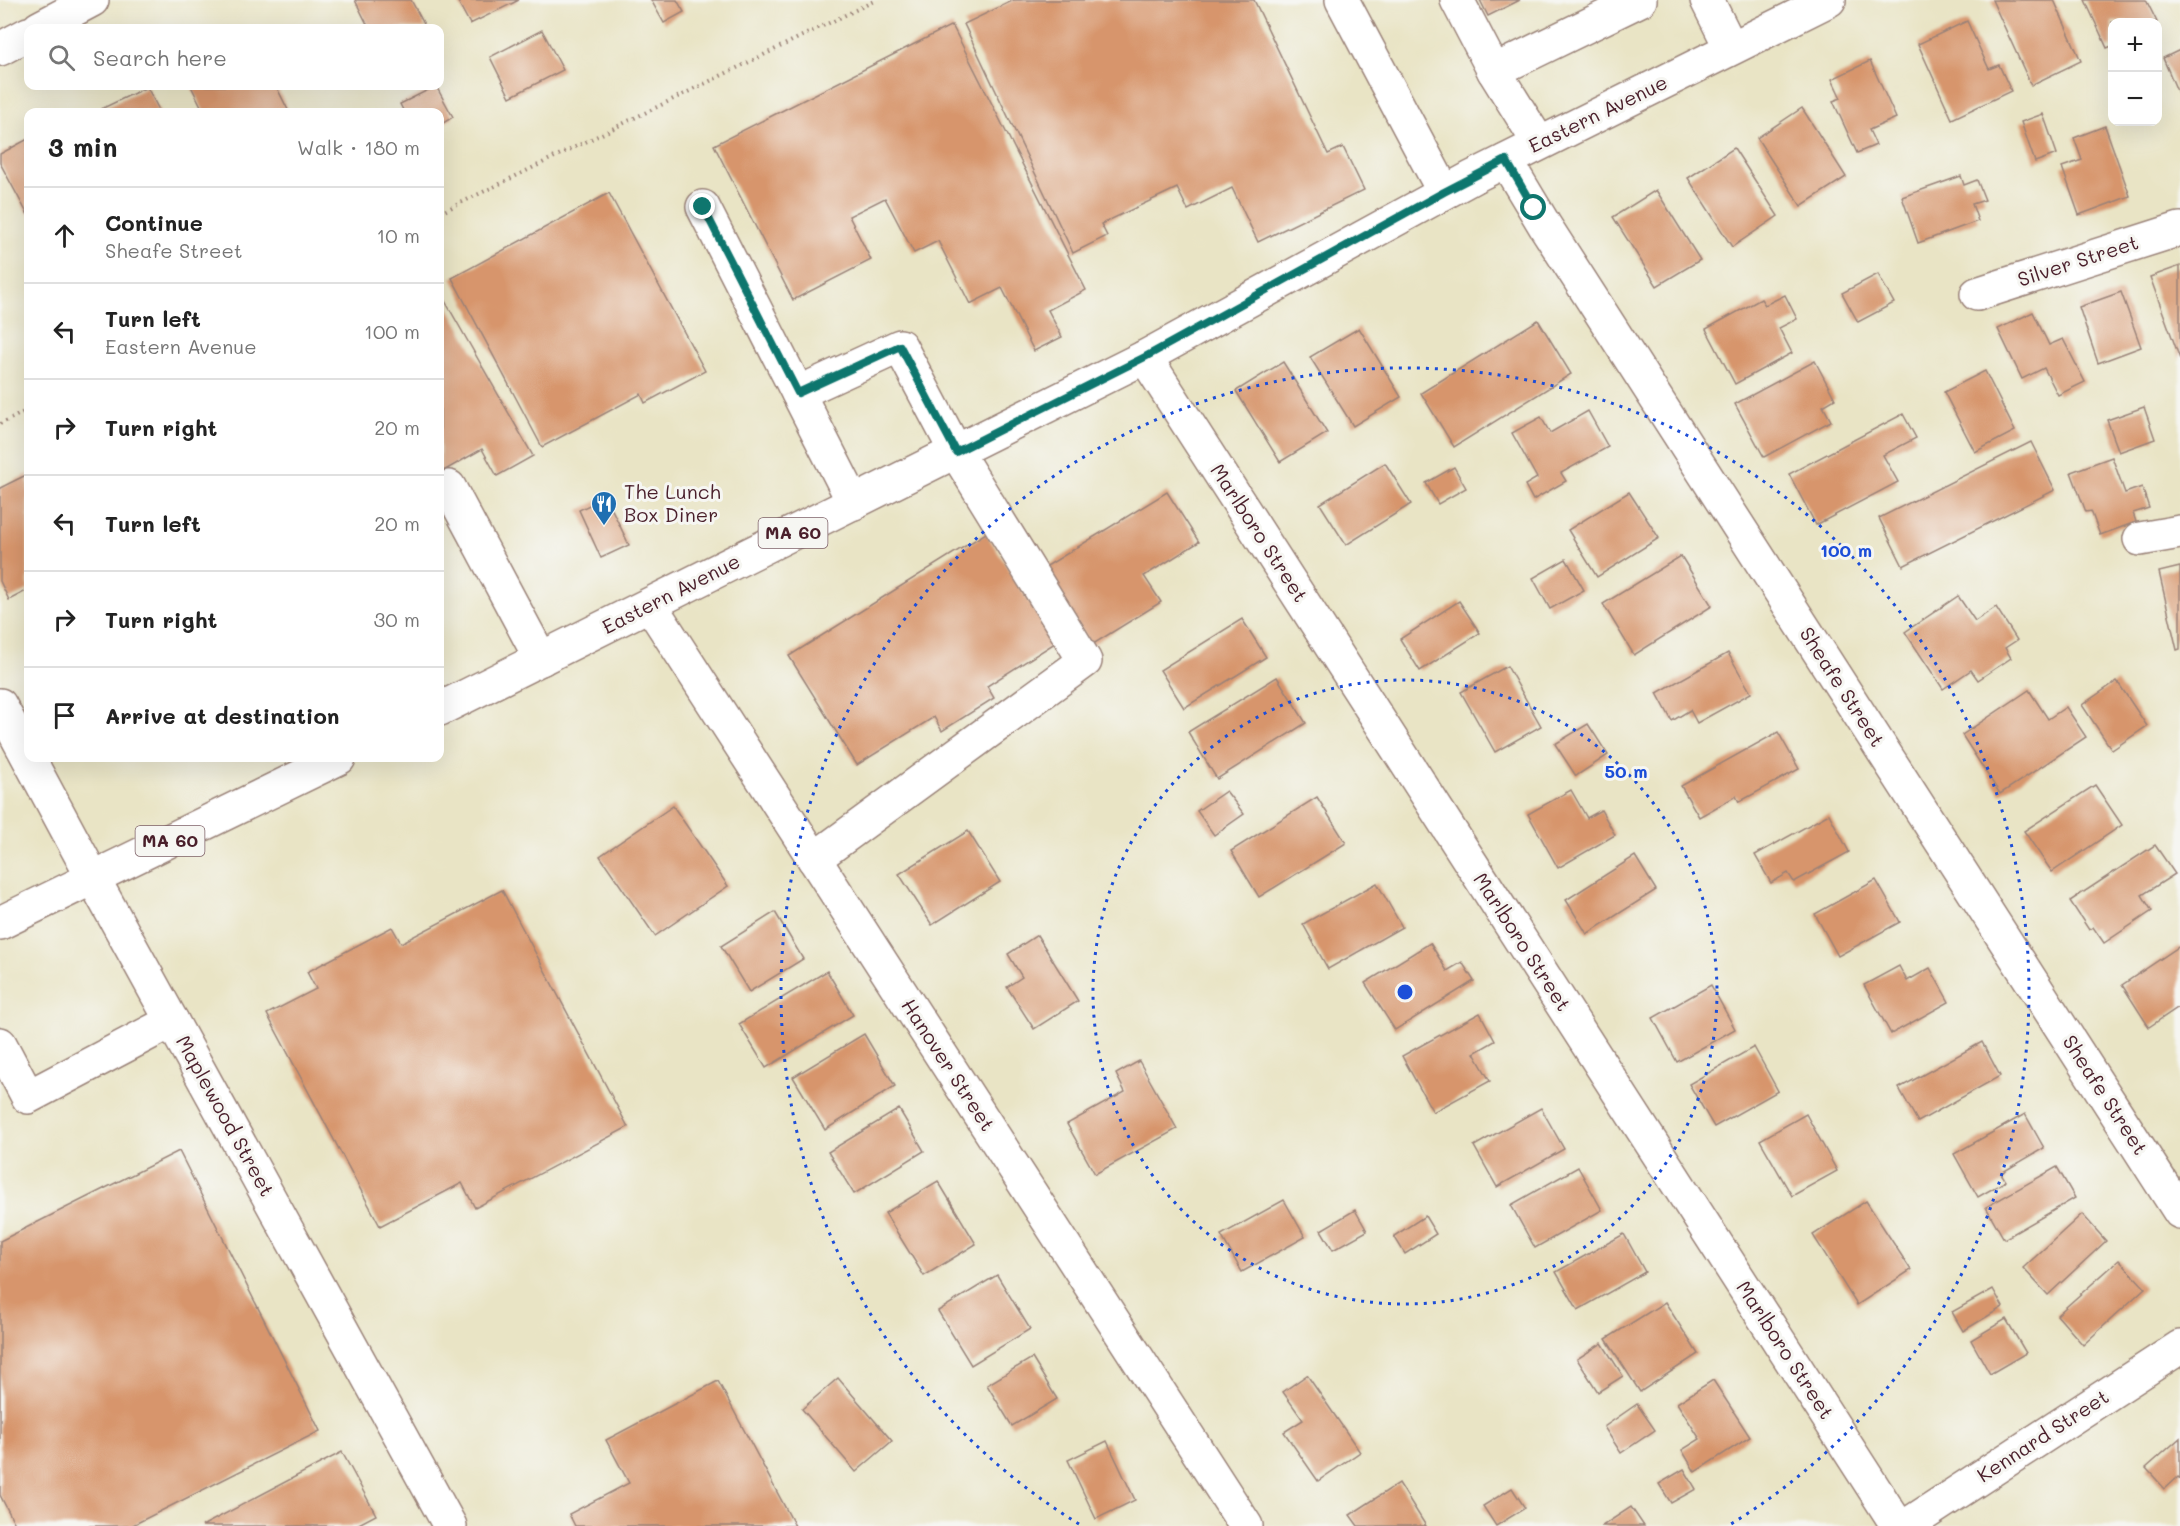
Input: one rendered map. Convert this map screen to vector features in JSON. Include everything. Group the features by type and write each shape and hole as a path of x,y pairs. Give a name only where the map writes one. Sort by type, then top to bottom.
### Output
{"street":[{"path":"47,24 92,0"},
{"path":"1342,0 1444,192"},
{"path":"1457,0 1494,71 1539,143"},
{"path":"1494,71 1640,0"},
{"path":"1707,0 1731,48"},
{"name":"Eastern Avenue","path":"444,707 1145,357 1444,192 1830,0"},
{"path":"0,49 24,36"},
{"name":"Sheafe Street","path":"1506,160 1545,226 2180,1212"},
{"path":"703,207 854,503"},
{"name":"Silver Street","path":"1977,294 2180,228"},
{"path":"798,393 900,346 956,452 1085,661 814,859"},
{"name":"Marlboro Street","path":"1145,357 1898,1526"},
{"path":"449,487 541,659"},
{"path":"2140,540 2180,532"},
{"name":"Hanover Street","path":"650,605 1246,1526"},
{"name":"Maplewood Street","path":"0,705 24,750"},
{"name":"Maplewood Street","path":"31,762 450,1526"},
{"name":"MA 60","path":"0,923 331,762"},
{"path":"0,1044 28,1097 172,1021"},
{"name":"Kennard Street","path":"1906,1526 2180,1347"}],"path":[{"path":"444,211 876,0"},
{"path":"0,424 24,412"}],"building":[{"path":"355,0 411,0 424,24 367,24"},
{"path":"457,0 519,0 470,24"},
{"path":"651,0 677,0 684,12 664,23"},
{"path":"1014,0 1254,0 1328,154 1343,147 1364,190 1258,242 1232,188 1188,210 1177,188 1101,224 1107,236 1073,253 964,24"},
{"path":"1480,0 1520,0 1488,16"},
{"path":"1992,0 2054,0 2081,61 2031,85"},
{"path":"2085,0 2146,0 2155,18 2108,18 2107,48"},
{"path":"1967,21 1989,69 1999,65 2011,91 1952,119 1918,44"},
{"path":"952,25 1086,290 1048,310 1062,337 1034,351 1002,288 970,304 938,241 914,253 885,198 849,216 871,260 793,300 714,145"},
{"path":"542,30 563,70 510,97 490,57"},
{"path":"2180,50 2180,98 2163,58"},
{"path":"1870,61 1896,118 1869,130 1876,145 1857,153 1833,101 1841,98 1832,79"},
{"path":"141,90 149,90 158,108 103,108"},
{"path":"193,90 278,90 287,108 202,108"},
{"path":"428,90 438,90 453,117 444,123 444,108 402,108 400,104"},
{"path":"1802,108 1846,177 1801,206 1757,138"},
{"path":"2043,114 2057,154 2035,162 2021,122"},
{"path":"2105,126 2130,196 2079,215 2062,167 2082,160 2074,138"},
{"path":"24,141 24,208 0,163 0,154"},
{"path":"1734,148 1778,216 1732,247 1688,178"},
{"path":"1961,176 1964,185 1977,180 1985,200 1972,204 1978,221 1918,243 1902,197"},
{"path":"1656,190 1700,260 1657,286 1613,217"},
{"path":"609,193 705,371 645,403 641,394 542,447 452,278"},
{"path":"2180,266 2180,359 2150,277"},
{"path":"1878,274 1894,303 1858,322 1842,293"},
{"path":"2121,292 2141,347 2098,363 2079,307"},
{"path":"1785,295 1797,319 1779,328 1792,353 1735,384 1706,329 1761,299 1765,305"},
{"path":"444,302 533,456 497,476 482,449 444,471"},
{"path":"2033,312 2049,345 2063,339 2085,382 2058,395 2044,368 2022,379 1998,329"},
{"path":"1538,320 1571,374 1454,447 1421,393"},
{"path":"1359,328 1401,397 1353,426 1310,357"},
{"path":"1815,361 1835,399 1823,406 1831,421 1764,457 1735,404"},
{"path":"1283,362 1327,433 1280,462 1236,391"},
{"path":"1985,371 2015,431 1975,452 1944,392"},
{"path":"2144,407 2155,439 2119,452 2107,420"},
{"path":"1588,411 1608,447 1561,473 1566,481 1533,500 1525,485 1537,478 1512,433 1541,417 1550,433"},
{"path":"1903,414 1916,438 1883,455 1898,482 1816,525 1789,474"},
{"path":"2031,442 2055,490 1903,566 1879,518"},
{"path":"2112,457 2125,493 2142,487 2149,508 2133,513 2136,522 2100,535 2091,511 2086,512 2071,472"},
{"path":"1385,463 1411,504 1346,545 1320,504"},
{"path":"1454,467 1466,488 1438,504 1426,483"},
{"path":"24,476 24,592 9,600 0,581 0,488"},
{"path":"1167,492 1199,542 1144,576 1161,602 1090,646 1042,569"},
{"path":"1629,492 1659,538 1597,577 1568,530"},
{"name":"The Lunch Box Diner","path":"606,497 629,545 601,558 579,510"},
{"path":"986,533 1055,643 987,686 994,698 942,731 934,717 857,765 789,656"},
{"path":"1681,556 1712,606 1634,655 1603,604"},
{"path":"1566,559 1584,590 1550,609 1533,578"},
{"path":"2180,567 2180,649 2177,650 2159,572"},
{"path":"1958,596 1975,621 1996,607 2017,640 2005,648 2011,658 1978,680 1971,670 1943,689 1905,632"},
{"path":"1459,601 1480,633 1420,671 1400,639"},
{"path":"1242,619 1266,657 1184,708 1160,670"},
{"path":"1728,653 1751,693 1697,723 1690,710 1672,721 1657,693"},
{"path":"1507,666 1541,726 1495,752 1461,692"},
{"path":"1277,677 1306,723 1217,779 1188,732"},
{"path":"2117,681 2147,726 2112,750 2082,705"},
{"path":"2029,690 2048,719 2066,707 2086,737 2000,794 1962,735"},
{"path":"1588,724 1608,755 1576,776 1555,744"},
{"path":"1778,732 1799,769 1739,802 1736,796 1699,817 1681,786"},
{"path":"2095,785 2122,825 2052,872 2024,831"},
{"path":"1571,790 1587,818 1601,810 1615,835 1558,868 1528,814"},
{"path":"1226,791 1244,814 1214,835 1197,811"},
{"path":"1317,797 1346,843 1259,897 1231,851"},
{"path":"673,806 728,886 655,936 600,856"},
{"path":"1829,814 1849,852 1794,882 1788,873 1771,883 1755,855"},
{"path":"968,831 1000,882 932,925 899,874"},
{"path":"2155,845 2175,874 2142,895 2152,911 2104,943 2093,927 2089,930 2070,901"},
{"path":"1635,856 1656,890 1587,934 1566,900"},
{"path":"1876,880 1900,922 1838,956 1815,914"},
{"path":"1377,883 1402,927 1328,969 1303,924"},
{"path":"502,890 628,1127 475,1208 462,1183 380,1226 267,1014 316,989 307,972 392,927 401,943"},
{"path":"775,912 803,959 749,992 721,946"},
{"path":"1037,935 1078,1001 1034,1029 1007,987 1022,977 1008,954"},
{"path":"1430,943 1447,971 1462,962 1474,981 1395,1030 1365,983"},
{"path":"2180,946 2180,1006 2149,1027 2122,985"},
{"path":"1899,966 1907,981 1930,968 1949,1002 1891,1034 1864,985"},
{"path":"827,971 853,1015 766,1068 739,1024"},
{"path":"1711,985 1735,1029 1677,1062 1653,1018"},
{"path":"1480,1013 1495,1041 1474,1053 1490,1081 1433,1112 1402,1056"},
{"path":"864,1034 895,1086 825,1130 793,1077"},
{"path":"1982,1042 2000,1076 1918,1122 1899,1088"},
{"path":"1754,1047 1778,1091 1714,1127 1689,1084"},
{"path":"1139,1061 1177,1129 1095,1174 1067,1124 1125,1092 1116,1074"},
{"path":"1541,1108 1564,1149 1497,1187 1474,1146"},
{"path":"899,1109 924,1151 854,1194 828,1152"},
{"path":"1806,1114 1837,1171 1792,1196 1760,1140"},
{"path":"2025,1114 2044,1148 2001,1173 2006,1181 1978,1197 1954,1154"},
{"path":"179,1151 320,1431 131,1526 16,1526 0,1495 0,1241"},
{"path":"1578,1167 1602,1210 1535,1248 1511,1205"},
{"path":"2057,1167 2075,1198 2004,1239 1986,1207"},
{"path":"938,1181 976,1244 924,1276 885,1213"},
{"path":"1284,1200 1305,1237 1242,1272 1221,1235"},
{"path":"1866,1201 1911,1270 1857,1305 1813,1235"},
{"path":"1355,1210 1367,1231 1333,1250 1321,1230"},
{"path":"2082,1214 2106,1241 2048,1295 2023,1268"},
{"path":"1425,1216 1436,1234 1405,1254 1394,1236"},
{"path":"1624,1234 1645,1272 1578,1310 1556,1272"},
{"path":"2119,1260 2145,1288 2083,1345 2057,1315"},
{"path":"997,1275 1030,1329 971,1365 938,1311"},
{"path":"1993,1289 2003,1307 1963,1331 1952,1312"},
{"path":"1665,1302 1698,1354 1640,1392 1606,1339"},
{"path":"2006,1319 2026,1353 1990,1374 1971,1340"},
{"path":"1602,1343 1623,1376 1598,1392 1577,1359"},
{"path":"1032,1358 1057,1399 1012,1426 987,1385"},
{"path":"1307,1375 1360,1452 1318,1481 1284,1432 1303,1420 1283,1392"},
{"path":"838,1378 892,1441 856,1472 802,1409"},
{"path":"1713,1380 1750,1437 1695,1472 1682,1450 1700,1439 1677,1403"},
{"path":"718,1381 795,1526 575,1526 569,1514 629,1483 606,1440"},
{"path":"1637,1404 1655,1430 1621,1453 1604,1427"},
{"path":"2180,1438 2180,1479 2178,1477 2165,1489 2146,1468"},
{"path":"1107,1441 1135,1500 1096,1519 1068,1460"},
{"path":"342,1452 376,1515 355,1526 202,1526"},
{"path":"1684,1469 1696,1489 1671,1503 1659,1484"},
{"path":"1399,1483 1426,1526 1358,1526 1350,1515"},
{"path":"1512,1488 1525,1508 1496,1526 1483,1506"},
{"path":"1631,1507 1644,1526 1602,1526"}],"place":[{"name":"The Lunch Box Diner","path":"604,527"}],"route":[{"path":"703,207 798,393 900,346 956,452 1145,357 1506,160 1534,208"}]}
